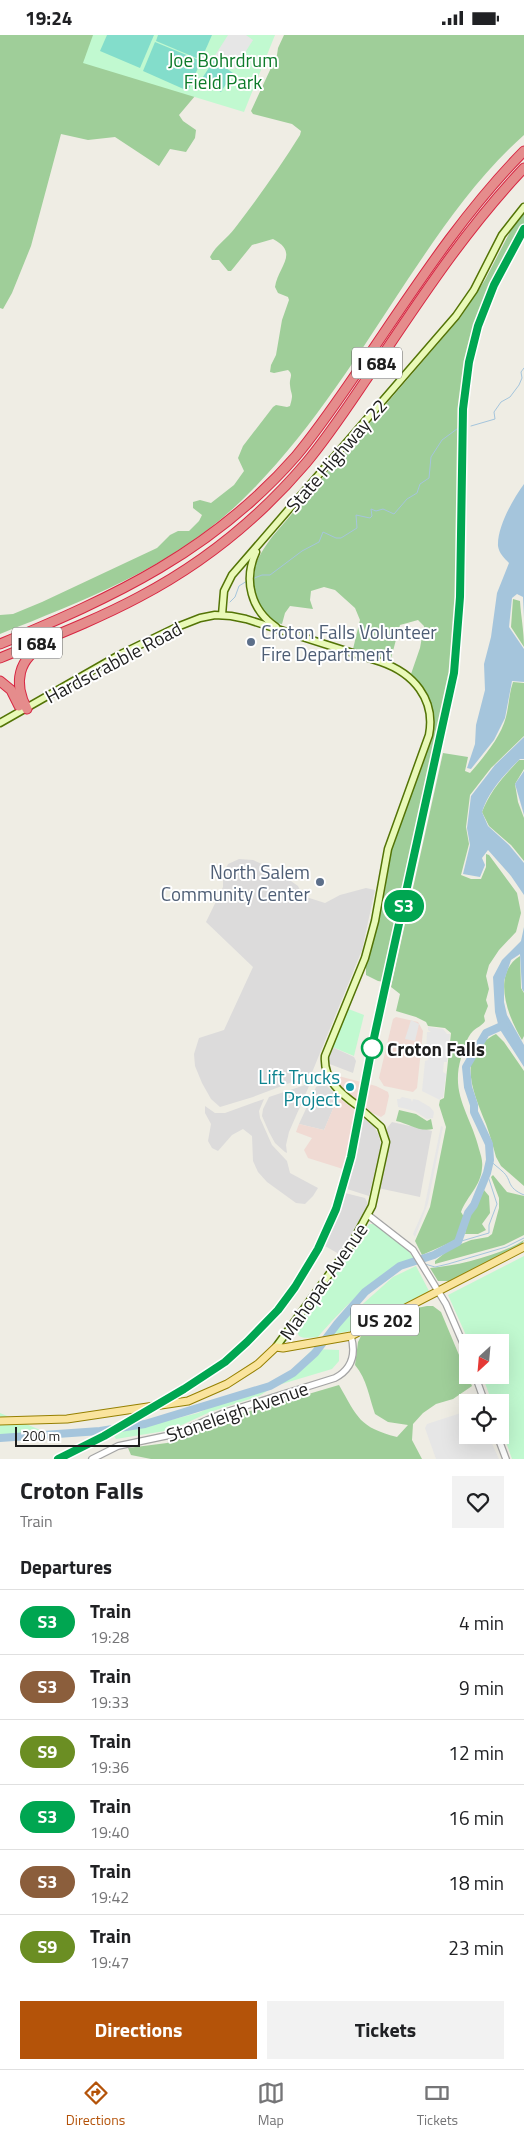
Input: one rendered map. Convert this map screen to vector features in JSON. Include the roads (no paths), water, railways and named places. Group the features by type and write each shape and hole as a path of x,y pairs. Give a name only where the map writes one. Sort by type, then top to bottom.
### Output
{"highway":[{"name":"I 684","path":"0,644 92,604 147,577 197,546 254,499 287,466 316,431 446,243 483,196 524,151"},
{"name":"I 684","path":"0,658 140,597 180,573 229,537 280,491 325,439 464,238 524,168"},
{"path":"24,711 18,681 25,660 34,651 64,635 73,627"},
{"path":"0,681 11,690 24,711"}],"main road":[{"name":"State Highway 22","path":"269,533 456,315 478,282 502,235 524,207"},
{"path":"269,533 228,581 224,591 222,615 248,620 380,662 401,671 421,691 428,702 431,715 428,742 388,849 365,959 326,1051 324,1062 329,1077 341,1092 358,1106"},
{"path":"269,533 259,547 252,563 250,587 256,605 264,617 286,633"},
{"name":"Hardscrabble Road","path":"0,723 143,642 200,618 222,615"},
{"path":"364,1111 381,1127 386,1142 374,1199 368,1215"},
{"name":"Mahopac Avenue","path":"276,1347 345,1253 368,1215"},
{"name":"US 202","path":"276,1347 283,1348 351,1336 524,1247"},
{"path":"3,1421 75,1418 188,1401 227,1384 258,1364 276,1347"}],"street":[{"path":"368,1215 413,1250 438,1292 459,1334"},
{"name":"Stoneleigh Avenue","path":"92,1459 124,1444 175,1434 226,1412 335,1378 348,1368 352,1359 354,1350 351,1336"},
{"path":"500,1444 506,1459"}],"waterway":[{"path":"471,426 495,419 494,412 501,402 510,397 519,385 522,378 521,372 524,368"},
{"path":"252,579 262,575 270,575 302,551 319,542 323,532 336,538 341,538 357,528 356,515 370,518 372,516 371,509 376,511 383,509 394,514 407,499 417,493 420,484 429,478 431,457 442,440 461,426"},
{"path":"230,602 235,597 239,586 247,581"},
{"path":"0,1438 100,1431 145,1424 270,1386 293,1373 315,1353 365,1292 400,1266 434,1255 458,1242 468,1213 474,1205 487,1173 490,1160 489,1144 474,1112 474,1105 468,1087 466,1067 486,1033 504,1025 505,1027"},
{"path":"490,1160 505,1174 514,1189 524,1195"},
{"path":"458,1242 489,1233 489,1225 497,1204 487,1173"},
{"path":"425,1264 435,1267 448,1264 506,1247 524,1238"}],"railway":[{"path":"58,1459 104,1436 184,1389 213,1371 236,1352 268,1321 295,1287 318,1249 336,1209 351,1157 372,1047 454,673 460,597 463,410 469,362 479,326 494,285 524,229"}],"train":[{"name":"S3","path":"58,1459 104,1436 184,1389 225,1362 278,1310 295,1287 325,1236 336,1209 351,1157 372,1047 388,984 454,673 459,628 463,409 469,362 486,304 503,266 524,229"}],"place":[{"name":"Croton Falls Volunteer Fire Department","path":"251,642"},
{"name":"North Salem Community Center","path":"320,882"},
{"name":"Croton Falls","path":"372,1048"},
{"name":"Lift Trucks Project","path":"350,1087"}],"park label":[{"name":"Joe Bohrdrum Field Park","path":"223,70"}]}
